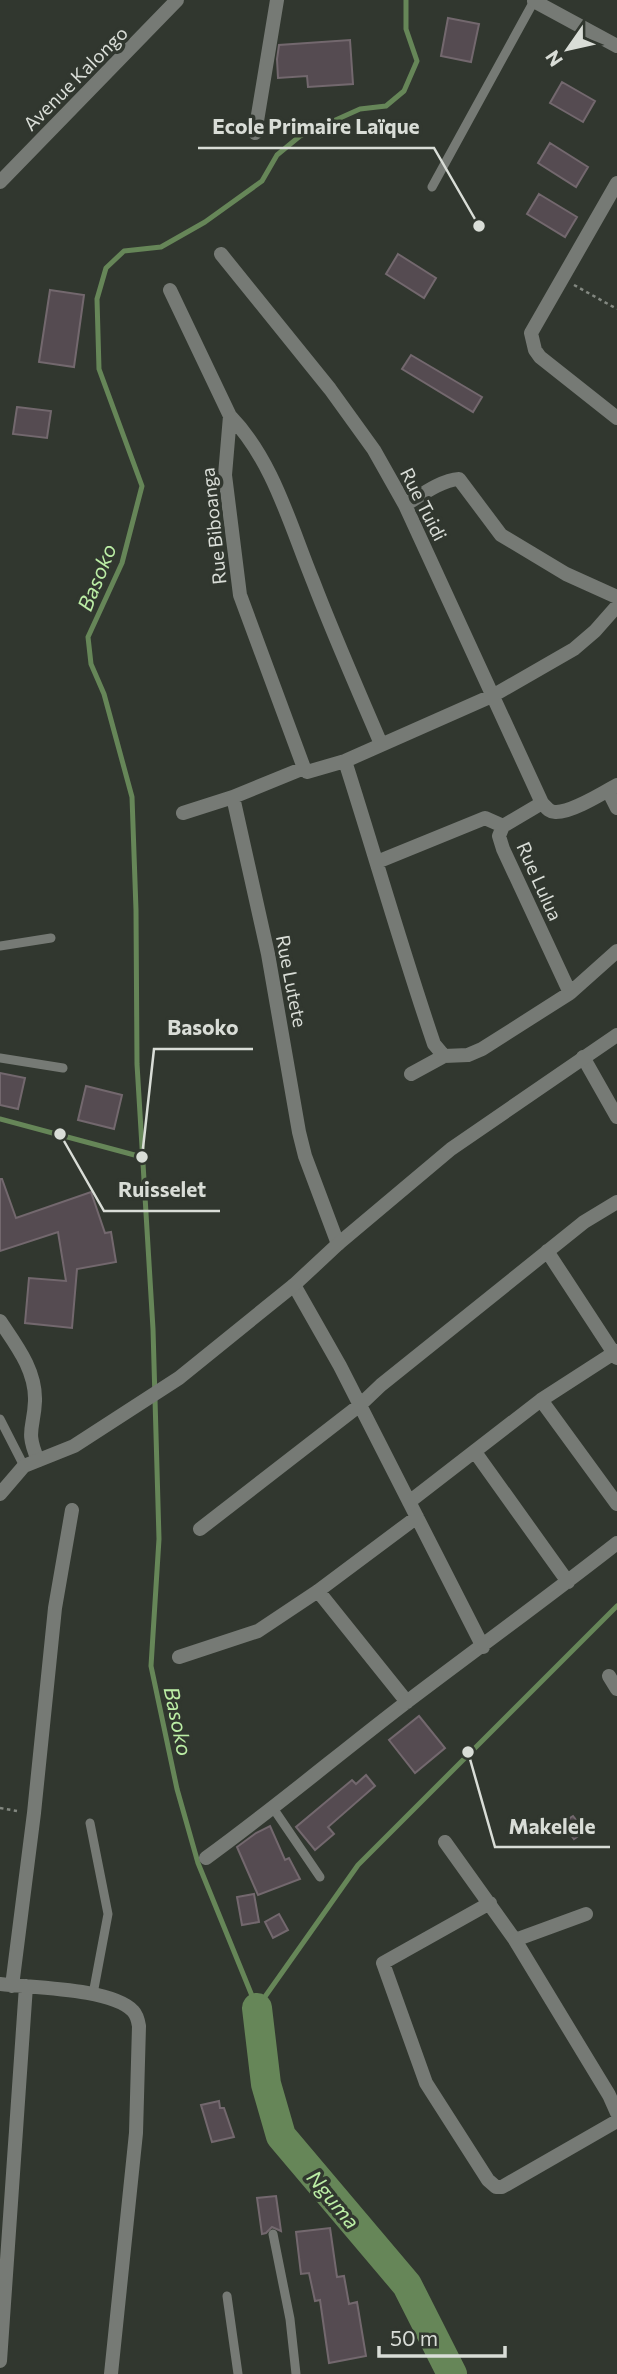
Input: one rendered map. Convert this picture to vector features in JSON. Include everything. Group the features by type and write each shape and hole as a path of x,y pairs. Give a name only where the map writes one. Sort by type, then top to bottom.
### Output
{"street":[{"name":"Avenue Kalongo","path":"0,182 177,0"},
{"path":"255,133 277,0"},
{"path":"534,1 617,46"},
{"path":"615,190 531,333 535,350 548,365 617,418"},
{"name":"Rue Tuidi","path":"221,254 330,389 374,450 405,505 542,803"},
{"path":"170,290 230,416 242,429 271,478 381,744"},
{"name":"Rue Biboanga","path":"230,416 225,475 240,595 305,770"},
{"path":"405,505 429,490 459,479 501,535 566,574 617,597"},
{"path":"183,813 305,770 345,761 494,695 574,649 595,631 617,606"},
{"path":"345,761 413,984 434,1044 444,1056"},
{"path":"542,803 548,810 556,813 613,787 617,808"},
{"name":"Rue Lutete","path":"233,797 268,954 299,1132 305,1156 338,1244"},
{"name":"Rue Lulua","path":"542,803 503,826 499,836 570,993"},
{"path":"377,862 485,818 503,826"},
{"path":"411,1074 444,1056 468,1055 482,1049 570,993 617,951"},
{"path":"0,1494 24,1466 74,1446 179,1378 294,1285 338,1244 451,1149 617,1035"},
{"path":"583,1057 617,1116"},
{"path":"200,1529 360,1405 547,1251 584,1222 617,1202"},
{"path":"410,1502 541,1399 616,1353 547,1251"},
{"path":"294,1285 360,1405 482,1647"},
{"path":"0,1321 32,1372 35,1400 30,1426 32,1445 38,1460"},
{"path":"541,1399 617,1504"},
{"path":"475,1452 568,1582"},
{"path":"0,2361 13,1985 55,1608 72,1510"},
{"path":"178,1657 258,1630 318,1591 417,1517"},
{"path":"206,1858 617,1543"},
{"path":"318,1591 407,1702"},
{"path":"609,1676 617,1689"},
{"path":"445,1842 515,1940 613,2090 617,2113"},
{"path":"489,1903 383,1963 426,2083 488,2180 496,2187 502,2187 617,2121"},
{"path":"515,1940 586,1914"},
{"path":"13,1985 93,1994 126,2005 136,2014 139,2026 136,2133 111,2374"}],"lane":[{"path":"432,187 534,1"},
{"path":"0,946 51,938"},
{"path":"0,1058 63,1068"},
{"path":"0,1419 24,1466"},
{"path":"273,1808 320,1877"},
{"path":"90,1823 108,1914 93,1994"},
{"path":"273,2234 290,2319 296,2374"},
{"path":"227,2296 238,2374"}],"path":[{"path":"561,278 617,309"},
{"path":"0,1808 34,1813"}],"building":[{"path":"448,18 479,24 471,62 441,56"},
{"path":"350,40 353,84 308,87 307,76 278,78 279,45"},
{"path":"562,82 595,101 583,122 550,103"},
{"path":"550,143 588,167 576,187 538,163"},
{"path":"539,194 577,217 565,237 527,214"},
{"path":"398,254 436,278 424,298 386,274"},
{"path":"50,290 84,295 74,367 39,362"},
{"path":"411,355 482,397 473,412 402,369"},
{"path":"17,407 51,411 47,438 13,434"},
{"path":"0,1073 25,1078 18,1109 0,1105"},
{"path":"86,1086 122,1095 114,1129 78,1120"},
{"path":"0,1179 16,1218 91,1192 105,1233 111,1232 116,1262 77,1269 72,1328 25,1323 29,1278 66,1281 58,1232 0,1251"},
{"path":"419,1716 445,1748 415,1773 389,1740"},
{"path":"366,1775 375,1786 328,1827 334,1834 315,1850 296,1827 352,1780 356,1784"},
{"path":"573,1816 585,1831 574,1839 562,1823"},
{"path":"270,1826 285,1860 289,1858 300,1879 258,1895 237,1847"},
{"path":"254,1894 259,1922 242,1925 237,1897"},
{"path":"279,1914 288,1930 273,1938 265,1922"},
{"path":"219,2101 234,2137 212,2142 201,2105"},
{"path":"276,2196 281,2231 272,2227 262,2234 257,2198"},
{"path":"330,2228 337,2277 344,2276 349,2304 357,2302 366,2356 329,2363 320,2300 315,2301 309,2273 301,2274 296,2232"}],"waterway":[{"name":"Basoko","path":"257,2008 198,1863 177,1789 151,1666 159,1539 153,1329 137,1064 132,797 104,694 91,664 88,637 122,563 142,486 99,369 97,299 106,268 124,251 161,247 205,222 262,181 277,155 300,136 360,109 386,106 404,91 417,61 406,29 406,0"},
{"path":"0,1119 142,1157"},
{"path":"257,2008 358,1865 617,1606"},
{"name":"Nguma","path":"257,2008 266,2084 281,2136 407,2285 452,2374"}],"place":[{"name":"Ecole Primaire Laïque","path":"479,226"},
{"name":"Ruisselet","path":"60,1134"},
{"name":"Basoko","path":"142,1157"},
{"name":"Makelele","path":"468,1752"}]}
